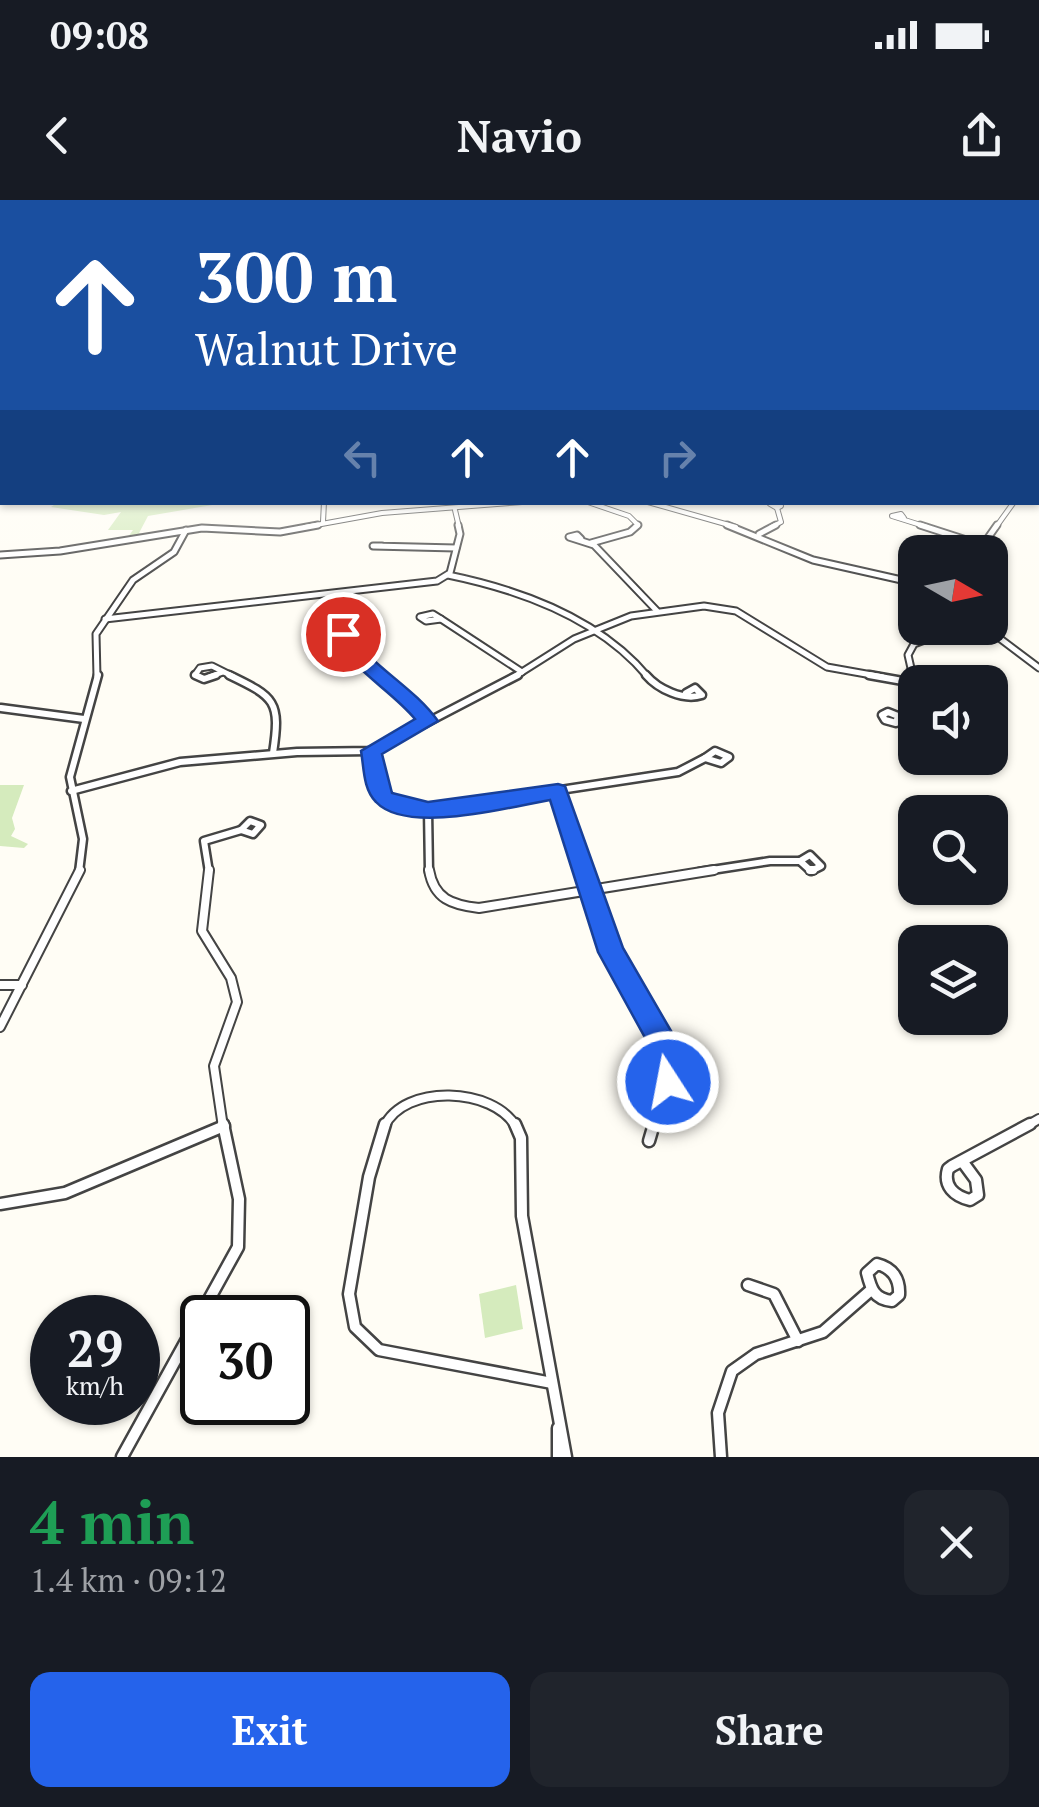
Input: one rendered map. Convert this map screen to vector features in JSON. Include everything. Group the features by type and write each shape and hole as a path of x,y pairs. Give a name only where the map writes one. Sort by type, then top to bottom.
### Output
{"street":[{"path":"323,522 324,505"},
{"path":"0,555 60,551 186,530 221,527 280,532 388,512 497,505"},
{"path":"592,543 628,533 638,525 632,517 597,505"},
{"path":"658,505 758,534 813,560 898,579"},
{"path":"992,535 1012,505"},
{"path":"758,534 781,522 776,508"},
{"path":"448,575 460,531 455,510"},
{"path":"904,518 953,535"},
{"path":"0,1027 80,870 83,839 71,791 72,762 98,675 94,642 104,620 135,579 174,552 186,530"},
{"path":"581,539 592,543 658,612"},
{"path":"382,546 456,548"},
{"path":"104,620 420,584 448,575 509,588 543,602 630,656 656,688 686,693"},
{"path":"71,791 171,763 372,751 522,672 562,645 625,618 658,612 708,606 726,608 827,668 898,683"},
{"path":"440,619 522,672"},
{"path":"349,641 352,654 401,690 428,721"},
{"path":"1007,645 1039,668"},
{"path":"224,672 202,679 194,675 207,666 224,672 275,701 278,714 273,754"},
{"path":"1,708 84,719"},
{"path":"372,751 377,786 384,798 404,807 428,810 678,772 705,758"},
{"path":"558,792 612,952 641,997 668,1055 668,1082 650,1142"},
{"path":"428,810 429,879 436,894 451,904 479,908 770,861 800,862"},
{"path":"122,1457 238,1247 239,1199 216,1084 216,1054 237,1002 230,978 202,932 209,870 204,841 242,830"},
{"path":"0,985 22,985"},
{"path":"552,1383 379,1350 357,1332 349,1294 372,1175 384,1124 404,1104 424,1098 477,1100 499,1104 512,1116 522,1138 522,1216 566,1457"},
{"path":"962,1160 1039,1119"},
{"path":"0,1204 65,1193 224,1126"},
{"path":"748,1285 774,1294 798,1341"},
{"path":"721,1457 717,1417 726,1381 744,1359 832,1326 871,1290"},
{"path":"558,1427 558,1457"}],"green space":[{"path":"212,505 148,516 139,533 142,534 128,537 133,530 108,530 121,512 104,515 51,507"},
{"path":"0,785 24,785 12,818 15,829 11,836 28,844 24,848 0,846"},
{"path":"516,1285 523,1329 485,1338 479,1294"}],"route":[{"path":"343,634 352,654 401,690 415,711 428,721 372,751 374,777 384,798 404,807 428,810 558,792 612,952 664,1043 670,1070 668,1082"}]}
